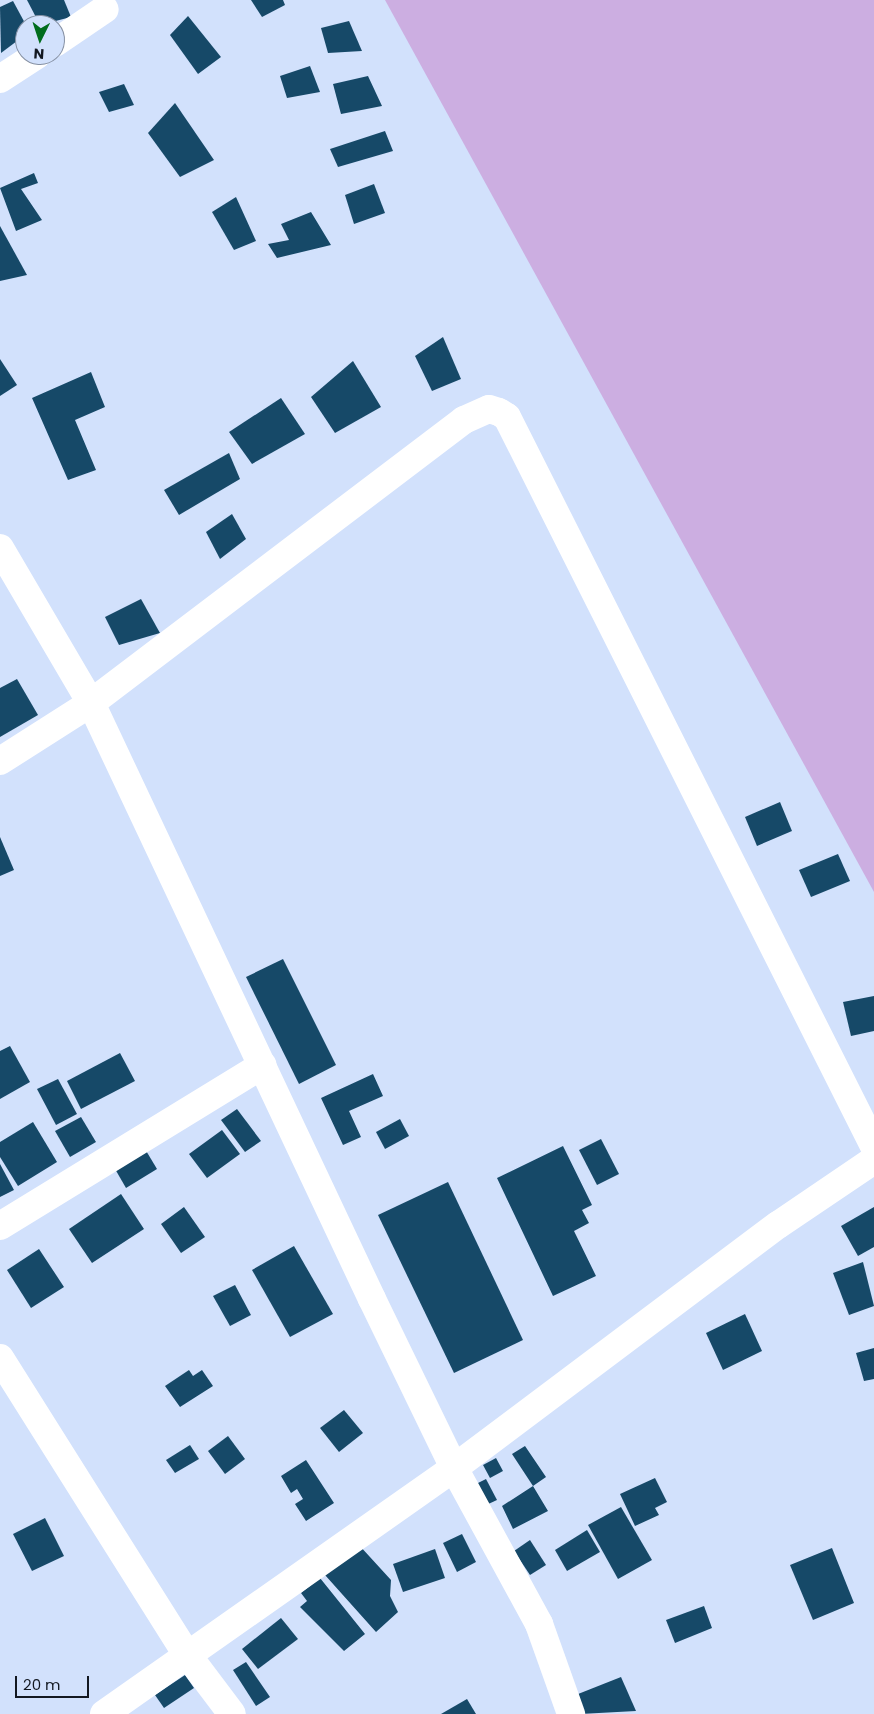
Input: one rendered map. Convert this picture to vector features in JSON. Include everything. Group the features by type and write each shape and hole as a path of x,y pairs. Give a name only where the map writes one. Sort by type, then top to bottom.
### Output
{"street":[{"path":"65,36 105,9"},
{"path":"0,80 22,65"},
{"path":"0,761 91,703 464,420 489,409 499,412 507,418 874,1146"},
{"path":"0,548 91,703 454,1468 539,1624 571,1714"},
{"path":"0,1226 263,1066"},
{"path":"104,1714 186,1653 454,1468 762,1237 874,1160"},
{"path":"0,1358 186,1653 232,1714"}],"shaded area":[{"path":"385,0 874,0 874,892"}],"building":[{"path":"27,0 64,0 71,17 65,19 65,15 35,15"},
{"path":"251,0 283,0 285,5 262,17"},
{"path":"13,1 21,15 15,15 15,42 1,53 0,7"},
{"path":"188,16 221,57 198,74 170,35"},
{"path":"349,21 362,51 328,53 321,28"},
{"path":"310,66 320,92 287,98 280,76"},
{"path":"368,76 382,106 341,114 333,84"},
{"path":"124,84 134,105 109,112 99,92"},
{"path":"175,103 214,160 180,177 148,133"},
{"path":"385,131 393,151 338,167 330,149"},
{"path":"34,173 38,183 21,189 42,220 16,231 0,188"},
{"path":"374,184 385,213 354,224 345,195"},
{"path":"236,197 256,241 234,250 212,212"},
{"path":"311,212 331,245 277,258 268,244 289,240 281,224"},
{"path":"0,226 27,275 0,281"},
{"path":"443,337 461,379 432,391 415,356"},
{"path":"0,359 17,385 0,396"},
{"path":"353,361 381,407 335,433 311,397"},
{"path":"91,372 105,407 75,420 96,470 68,480 32,398"},
{"path":"281,398 305,434 252,464 229,432"},
{"path":"229,453 240,479 179,515 164,490"},
{"path":"232,514 246,539 220,559 206,532"},
{"path":"141,599 160,633 119,645 105,617"},
{"path":"17,679 38,715 0,737 0,688"},
{"path":"780,802 792,831 757,846 745,817"},
{"path":"0,837 14,870 0,876"},
{"path":"838,854 850,881 811,897 799,870"},
{"path":"283,959 336,1065 299,1084 246,977"},
{"path":"874,996 874,1031 851,1036 843,1002"},
{"path":"10,1046 30,1082 0,1099 0,1051"},
{"path":"120,1053 135,1081 81,1109 67,1081"},
{"path":"373,1074 383,1096 349,1111 361,1137 343,1145 321,1098"},
{"path":"58,1079 77,1114 56,1125 37,1089"},
{"path":"237,1109 261,1141 245,1152 221,1120"},
{"path":"81,1117 96,1142 70,1157 55,1131"},
{"path":"400,1119 409,1136 385,1149 376,1132"},
{"path":"33,1122 57,1162 18,1186 0,1157 0,1142"},
{"path":"222,1130 240,1154 207,1178 189,1154"},
{"path":"601,1139 619,1174 597,1185 579,1150"},
{"path":"142,1144 157,1169 126,1188 111,1162"},
{"path":"563,1146 592,1205 582,1210 589,1223 574,1231 596,1276 553,1296 497,1178"},
{"path":"0,1164 14,1190 0,1197"},
{"path":"448,1182 523,1340 454,1373 378,1215"},
{"path":"121,1194 144,1229 92,1263 69,1229"},
{"path":"184,1207 205,1237 181,1253 161,1224"},
{"path":"874,1207 874,1247 858,1256 841,1226"},
{"path":"294,1246 333,1314 290,1337 252,1270"},
{"path":"39,1249 64,1287 31,1308 7,1270"},
{"path":"863,1262 874,1306 849,1315 833,1273"},
{"path":"235,1285 251,1315 230,1326 213,1296"},
{"path":"745,1314 762,1351 723,1370 706,1333"},
{"path":"874,1348 874,1379 864,1381 856,1353"},
{"path":"189,1370 193,1376 202,1370 213,1386 180,1407 165,1386"},
{"path":"344,1410 363,1433 339,1452 320,1428"},
{"path":"228,1436 245,1459 225,1474 208,1451"},
{"path":"190,1445 199,1459 175,1473 166,1460"},
{"path":"525,1446 546,1477 533,1486 512,1454"},
{"path":"496,1458 503,1471 490,1478 483,1465"},
{"path":"306,1460 334,1503 306,1521 295,1504 303,1499 297,1489 291,1493 281,1476"},
{"path":"655,1478 667,1502 655,1508 659,1515 635,1526 620,1494"},
{"path":"486,1479 497,1500 484,1506 474,1485"},
{"path":"533,1486 548,1511 513,1529 502,1506"},
{"path":"621,1507 652,1560 618,1579 588,1525"},
{"path":"45,1518 64,1556 32,1571 13,1534"},
{"path":"587,1530 600,1552 567,1571 555,1550"},
{"path":"462,1534 476,1562 457,1572 443,1543"},
{"path":"530,1540 546,1565 530,1575 514,1551"},
{"path":"359,1545 391,1580 390,1596 398,1612 376,1632 325,1575"},
{"path":"832,1548 854,1603 813,1620 790,1565"},
{"path":"435,1549 445,1578 403,1592 393,1564"},
{"path":"320,1578 365,1634 344,1651 300,1607 307,1601 301,1593"},
{"path":"704,1606 712,1628 675,1643 666,1620"},
{"path":"281,1618 298,1639 258,1669 242,1649"},
{"path":"246,1662 270,1697 256,1706 233,1670"},
{"path":"185,1675 194,1688 164,1708 155,1695"},
{"path":"621,1677 636,1711 580,1714 573,1696"},
{"path":"467,1699 476,1714 441,1714"}]}
